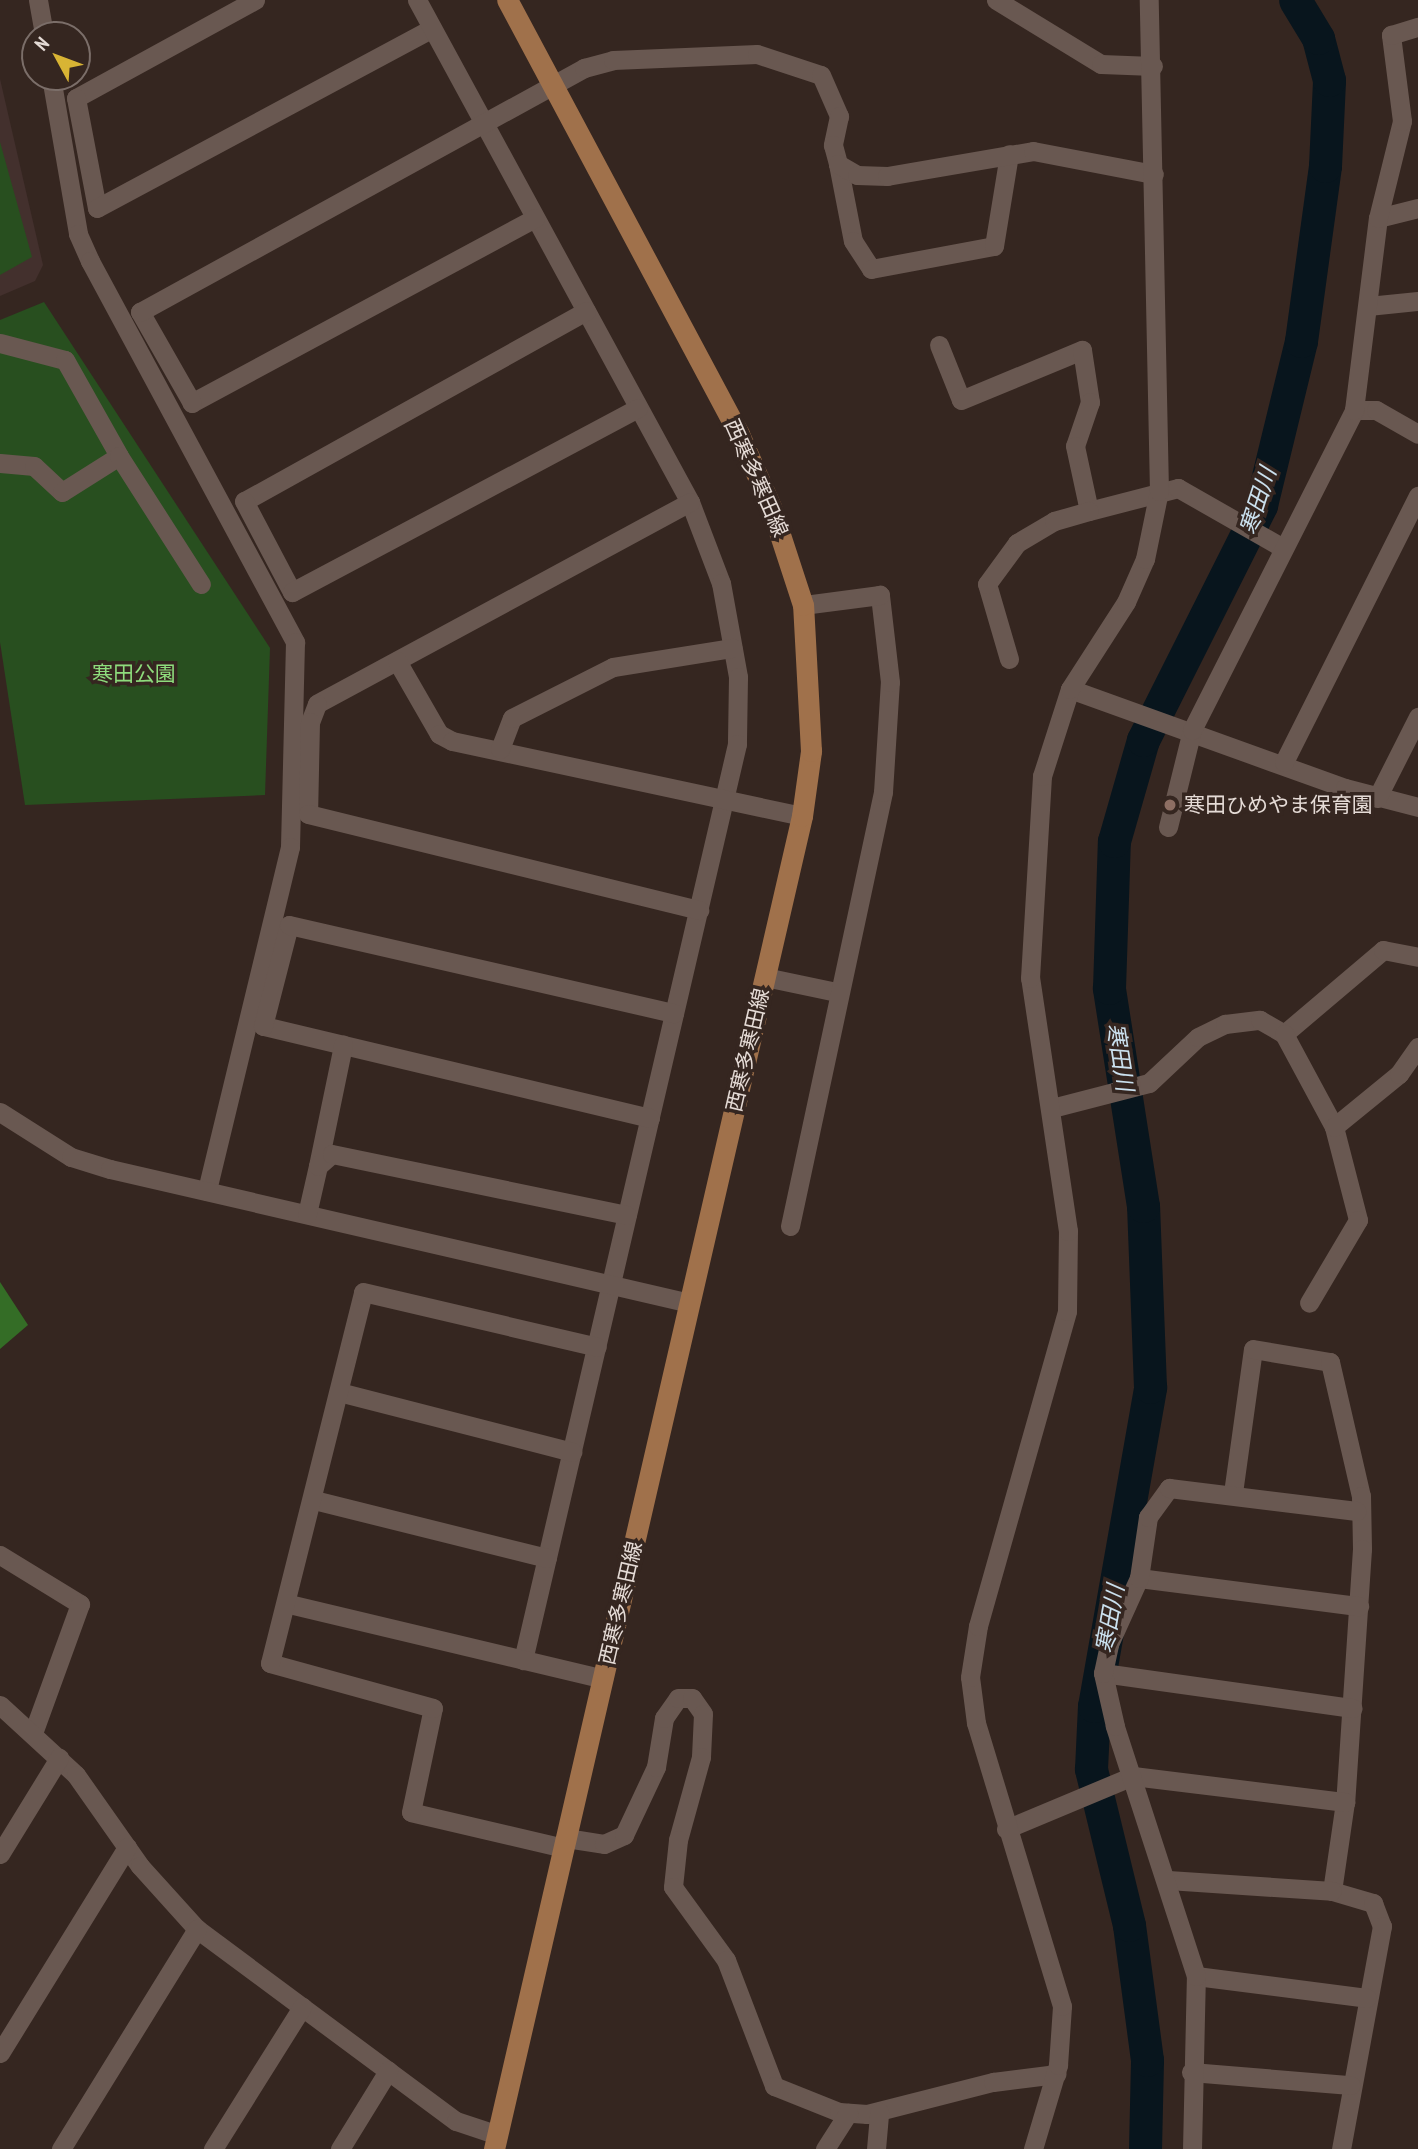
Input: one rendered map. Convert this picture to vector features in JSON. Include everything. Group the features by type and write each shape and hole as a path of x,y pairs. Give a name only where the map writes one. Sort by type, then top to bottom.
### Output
{"main road":[{"name":"西寒多寒田線","path":"496,2142 802,817 811,751 803,606 786,545 739,434 507,0"}],"street":[{"path":"38,0 42,21"},
{"path":"255,0 76,98 97,208 432,28"},
{"path":"417,0 690,502 721,583 732,648 738,731 699,910 523,1660"},
{"path":"996,0 1101,64 1153,66"},
{"path":"1033,2149 1056,2074 1063,2036 1056,1979 1006,1829 976,1723 970,1676 978,1626 1066,1311 1068,1231 1052,1108 1030,978 1031,913 1042,776 1070,689 1130,592 1159,491 1153,66 1149,0"},
{"path":"1168,827 1192,730 1354,410 1378,218 1410,120 1391,35 1418,27"},
{"path":"535,218 192,403 140,312 553,86 613,60 757,54 800,65 821,75 833,93 838,164 853,241 871,269 994,246 1009,154"},
{"path":"53,91 78,234 295,642 290,847 208,1191"},
{"path":"838,164 857,175 887,176 1033,151 1154,174"},
{"path":"1378,218 1418,208"},
{"path":"1368,306 1418,301"},
{"path":"586,311 244,500 292,592 638,408"},
{"path":"0,343 65,360 119,456 201,584"},
{"path":"939,345 961,400 1082,350 1090,402 1075,446 1089,511"},
{"path":"1354,410 1376,410 1418,434"},
{"path":"0,463 34,466 62,492 119,456"},
{"path":"1009,659 987,584 1017,543 1054,521 1178,488 1283,548"},
{"path":"1284,762 1418,496"},
{"path":"690,502 317,704 310,722 309,814 699,910"},
{"path":"790,1226 835,992 883,792 890,682 880,596 803,606"},
{"path":"500,749 512,718 613,667 732,648"},
{"path":"397,661 439,734 802,817"},
{"path":"1070,689 1284,762 1377,799 1418,807"},
{"path":"1377,799 1418,717"},
{"path":"650,1118 263,1027 289,925 674,1013"},
{"path":"1284,1034 1383,950 1418,957"},
{"path":"765,977 835,992"},
{"path":"1052,1108 1149,1083 1198,1037 1225,1024 1260,1020 1284,1034 1334,1127 1358,1220 1309,1303"},
{"path":"307,1214 343,1045"},
{"path":"1334,1127 1399,1074 1418,1047"},
{"path":"0,1112 71,1157 690,1303"},
{"path":"318,1166 332,1153 627,1215"},
{"path":"597,1347 363,1292 289,1604 271,1663 433,1708 411,1812 565,1843 604,1844 624,1835 656,1767 666,1713 680,1697 696,1701 703,1714 701,1757 678,1840 674,1892 726,1960 771,2083 848,2113 879,2112 993,2082 1056,2074"},
{"path":"1233,1493 1253,1349 1286,1350 1330,1362 1360,1496 1357,1511 1359,1606 1353,1708 1345,1802 1332,1891"},
{"path":"339,1392 572,1452"},
{"path":"1192,2149 1191,2073 1196,1976 1103,1673 1109,1644 1139,1578 1148,1517 1169,1488 1233,1493 1357,1511"},
{"path":"314,1500 547,1558"},
{"path":"0,1555 80,1604 33,1732"},
{"path":"1139,1578 1359,1606"},
{"path":"289,1604 603,1679"},
{"path":"1103,1673 1353,1708"},
{"path":"0,1705 60,1758 127,1847 197,1929 456,2121 496,2142"},
{"path":"0,1854 60,1758"},
{"path":"1006,1829 1133,1776 1345,1802"},
{"path":"0,2053 127,1847"},
{"path":"1168,1881 1332,1891 1373,1903 1382,1926 1350,2085 1341,2149"},
{"path":"61,2149 197,1929"},
{"path":"1196,1976 1367,1998"},
{"path":"213,2149 302,2007"},
{"path":"340,2149 388,2071"},
{"path":"1191,2073 1350,2085"},
{"path":"876,2149 879,2112"},
{"path":"825,2149 848,2113"}],"shaded area":[{"path":"0,79 43,265 35,281 0,296"}],"green space":[{"path":"0,142 32,257 0,275"},
{"name":"寒田公園","path":"44,302 270,648 265,795 25,805 0,642 0,320"},
{"path":"0,1282 28,1325 0,1349"}],"waterway":[{"name":"寒田川","path":"1145,2149 1147,2060 1129,1925 1091,1769 1094,1706 1150,1387 1143,1206 1109,988 1114,841 1143,740 1261,505 1301,341 1325,166 1329,80 1318,38 1295,0"}],"place":[{"name":"寒田ひめやま保育園","path":"1170,805"}]}
